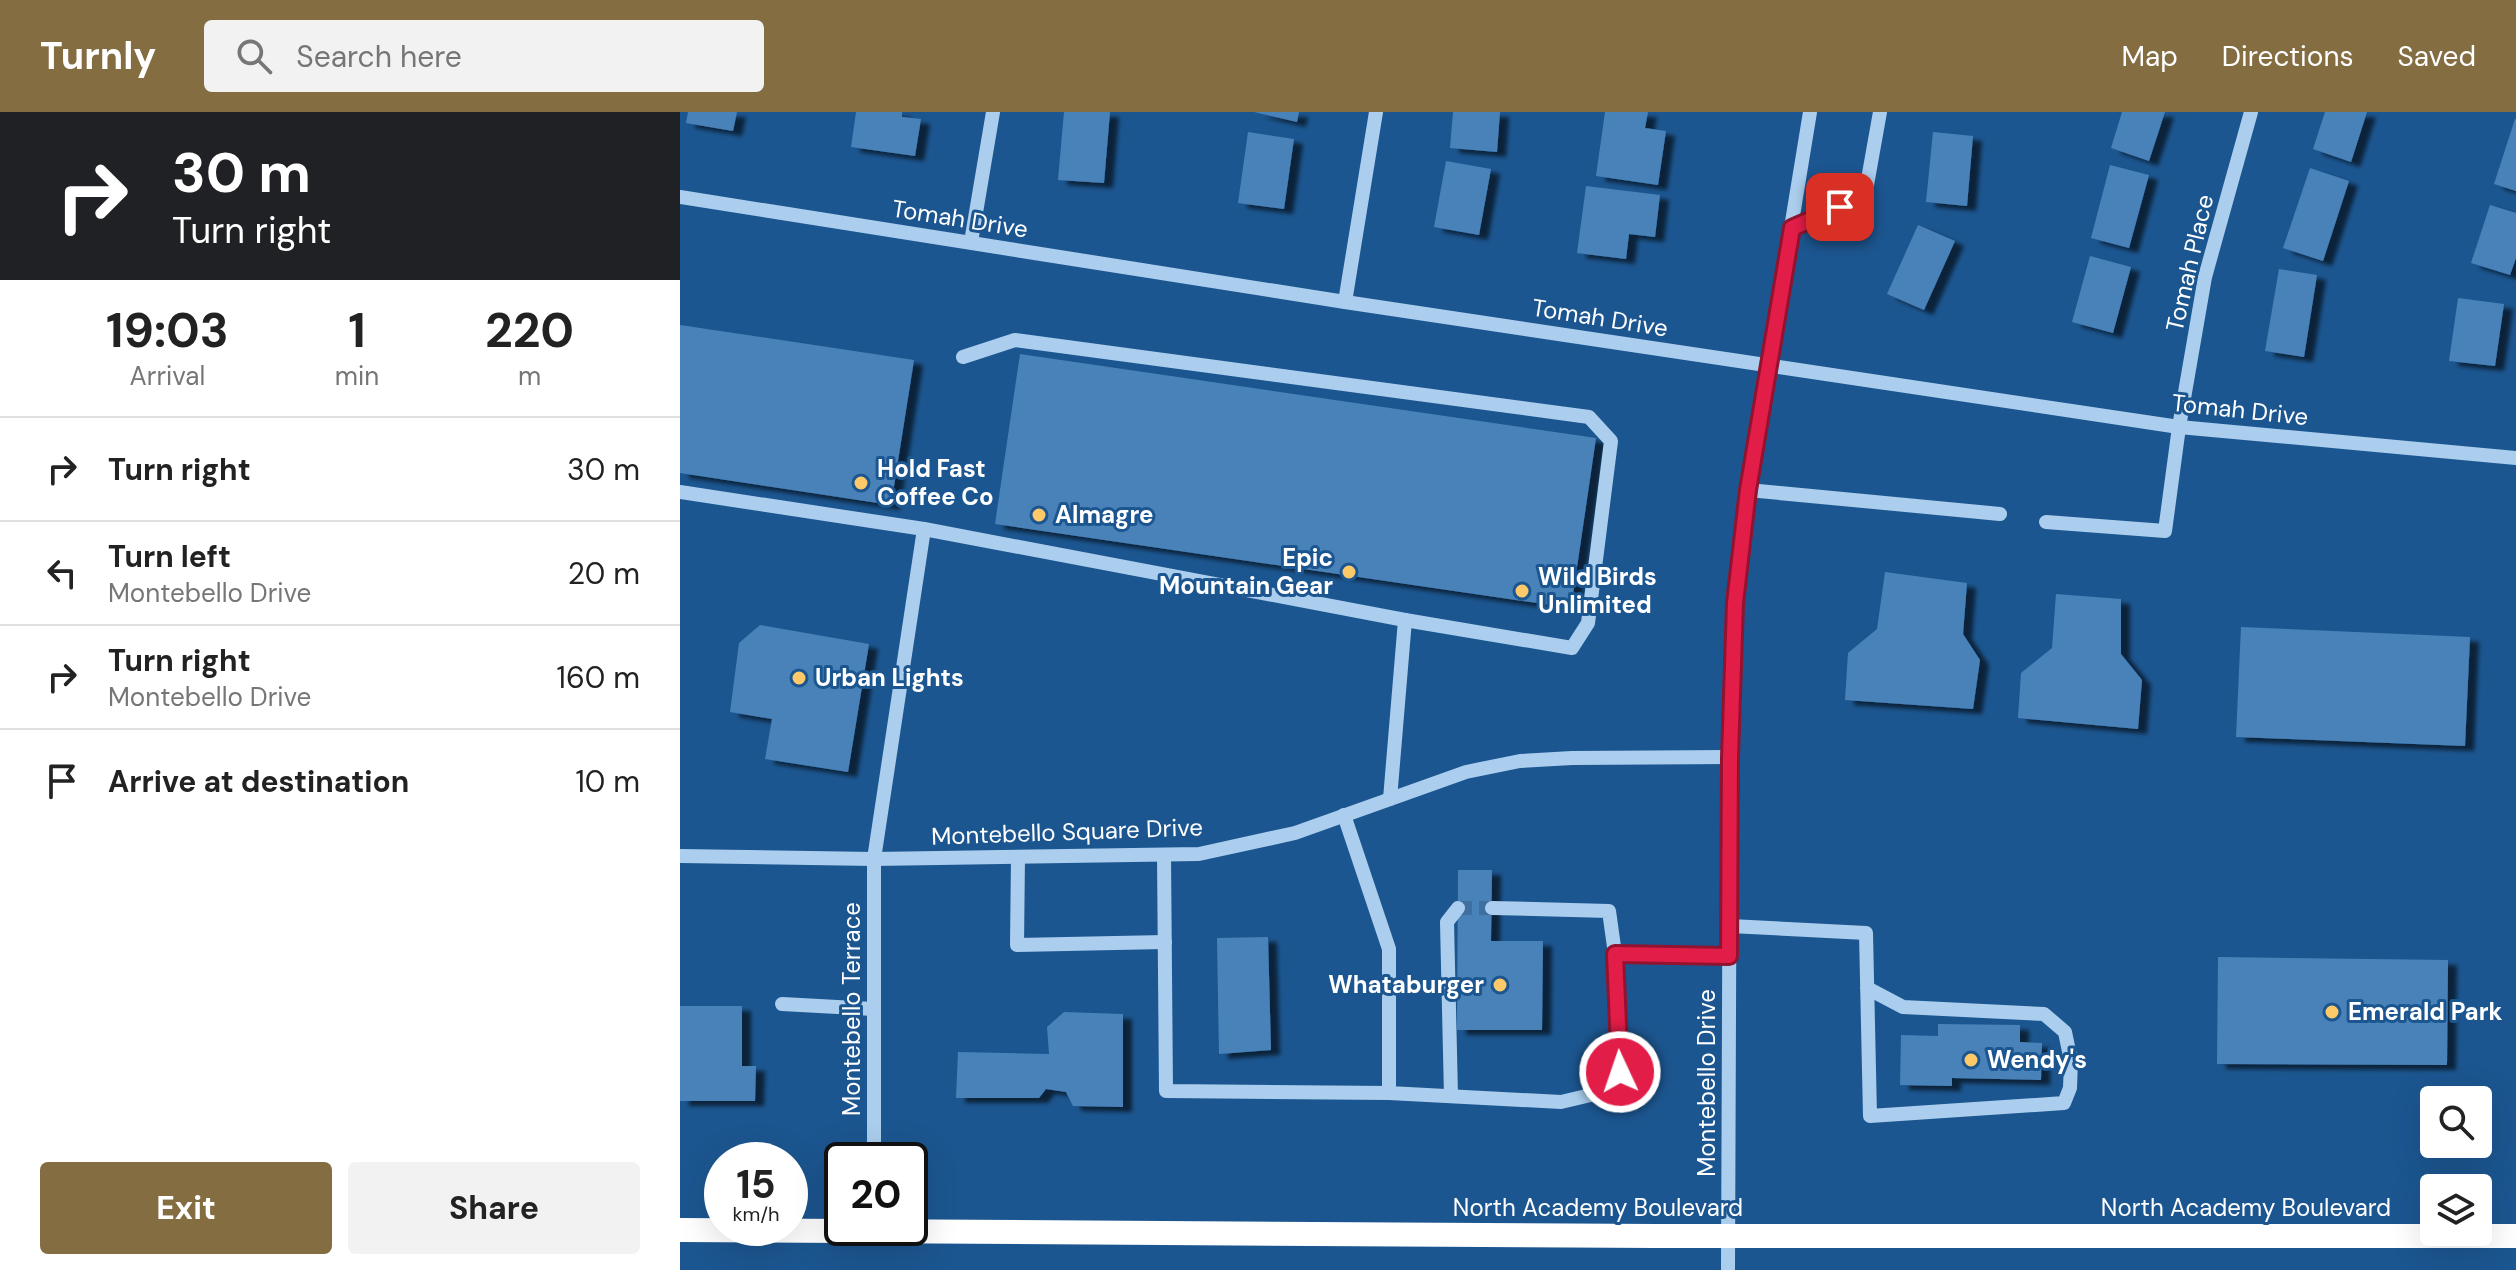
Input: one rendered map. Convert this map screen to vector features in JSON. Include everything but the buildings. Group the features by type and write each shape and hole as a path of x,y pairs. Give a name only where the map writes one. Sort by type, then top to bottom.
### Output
{"highway":[{"name":"North Academy Boulevard","path":"680,1230 824,1230"},
{"name":"North Academy Boulevard","path":"928,1230 1729,1236 2516,1236"}],"street":[{"path":"971,242 993,112"},
{"path":"1345,302 1376,112"},
{"name":"Montebello Drive","path":"1728,1270 1730,757 1735,603 1748,490 1810,112"},
{"path":"1792,228 1865,196 1880,112"},
{"name":"Tomah Place","path":"2046,522 2165,531 2205,277 2251,112"},
{"name":"Tomah Drive","path":"680,197 1345,302 2179,427 2516,458"},
{"path":"680,492 924,529 1405,620 1572,648 1588,623 1611,441 1589,417 1015,340 963,357"},
{"path":"1748,490 2000,514"},
{"name":"Montebello Terrace","path":"874,1142 874,859 924,529"},
{"path":"1390,799 1405,620"},
{"name":"Montebello Square Drive","path":"680,856 874,859 1199,854 1295,833 1466,772 1520,761 1730,757"},
{"path":"1344,815 1389,949 1389,1093"},
{"path":"1164,855 1166,1091 1389,1093 1561,1102 1599,1093 1620,1072 1615,954 1609,911 1492,908"},
{"path":"1018,857 1017,945 1165,942"},
{"path":"1451,1096 1447,922 1458,908"},
{"path":"1730,926 1866,933 1867,988 1870,1116 2064,1103 2070,1088 2071,1061 2065,1032 2044,1014 1903,1007 1867,988"},
{"path":"1615,954 1729,956"},
{"path":"782,1004 874,1009"}],"tunnel":[{"path":"1458,908 1492,908"}],"place":[{"name":"Hold Fast Coffee Co","path":"861,483"},
{"name":"Almagre","path":"1039,515"},
{"name":"Epic Mountain Gear","path":"1349,572"},
{"name":"Wild Birds Unlimited","path":"1522,591"},
{"name":"Urban Lights","path":"799,678"},
{"name":"Whataburger","path":"1500,985"},
{"name":"Emerald Park","path":"2332,1012"},
{"name":"Wendy's","path":"1971,1060"}],"route":[{"path":"1620,1072 1615,954 1729,956 1735,603 1748,490 1792,228 1840,207"}]}
